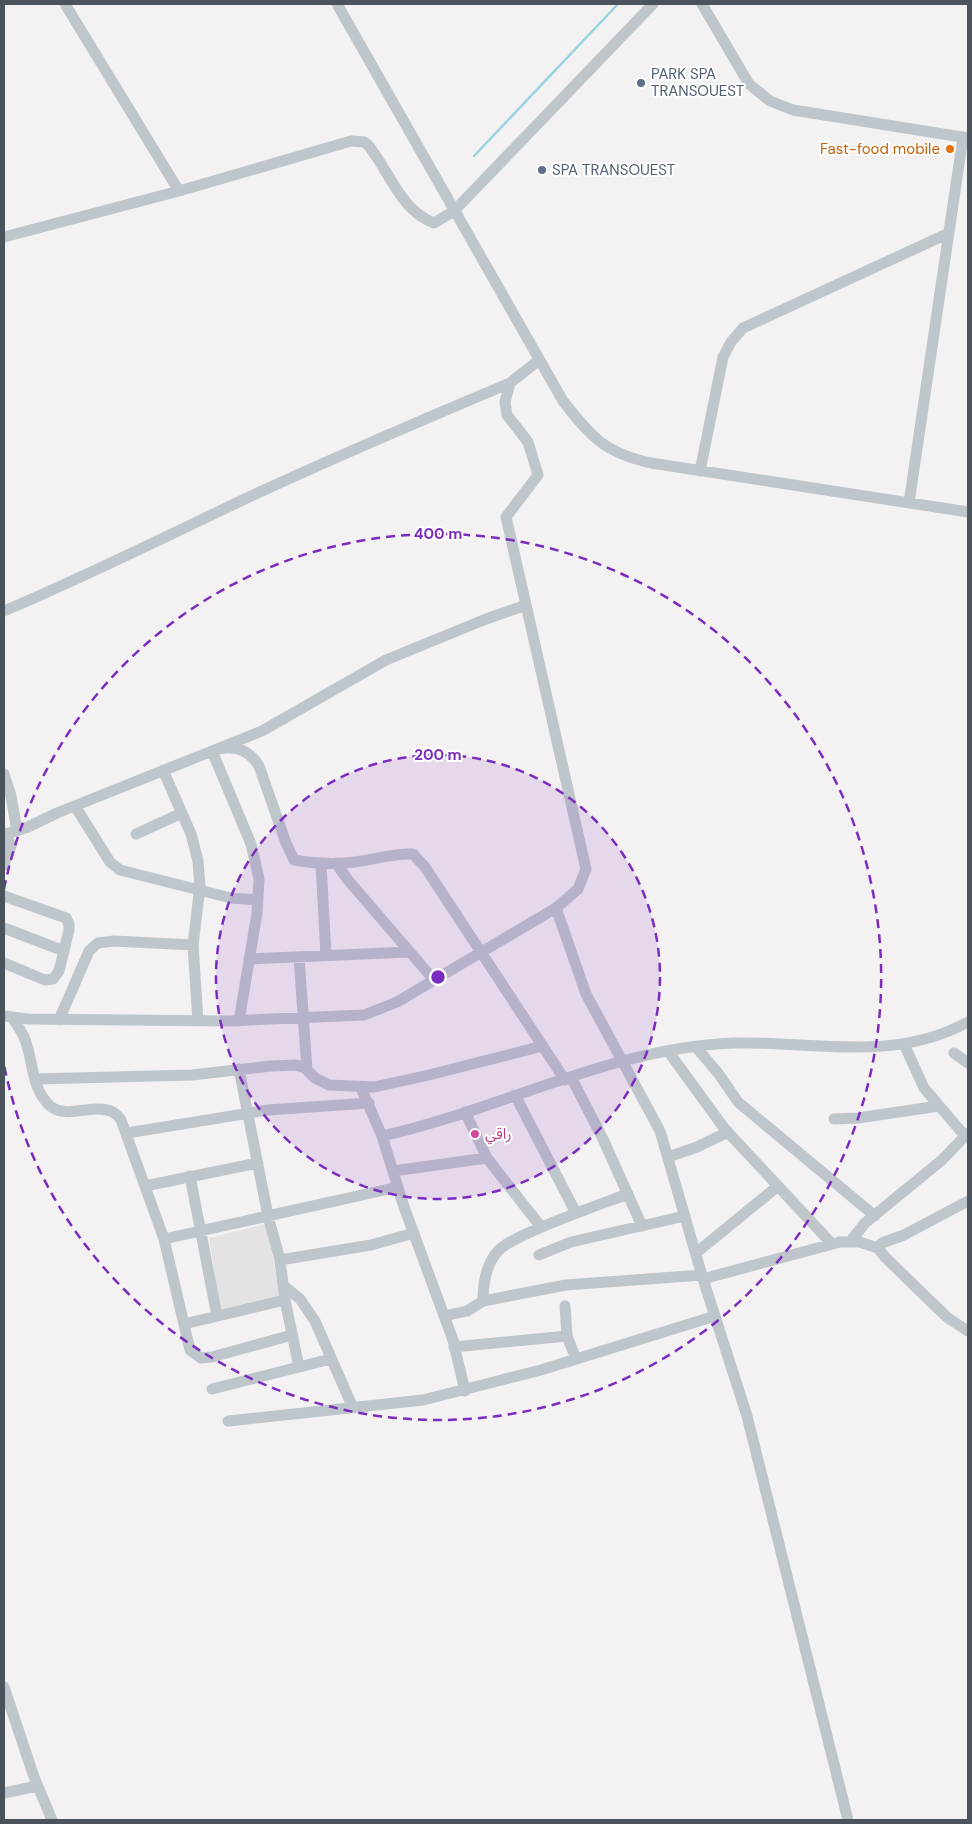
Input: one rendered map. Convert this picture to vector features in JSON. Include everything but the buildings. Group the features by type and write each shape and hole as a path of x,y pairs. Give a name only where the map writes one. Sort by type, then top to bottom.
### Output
{"street":[{"path":"64,4 179,191"},
{"path":"337,4 562,401 593,438 606,447 633,459 968,512"},
{"path":"4,237 179,191 340,143 358,141 364,142 373,151 410,208 426,220 434,222 454,211 653,4"},
{"path":"702,4 749,84 770,101 793,110 966,138 949,232 909,503"},
{"path":"700,471 723,357 731,342 743,328 949,232"},
{"path":"4,611 120,560 249,497 389,434 510,383 539,360"},
{"path":"8,1017 59,1020 239,1021 364,1015 397,1002 556,908 578,889 586,870 506,516 538,475 528,442 506,415 505,402 510,383"},
{"path":"9,833 262,731 386,660 486,618 526,605"},
{"path":"212,751 232,747 243,749 254,758 259,766 283,835 294,860 345,863 393,854 413,854 424,867 543,1046 568,1078 603,1139 642,1226"},
{"path":"212,751 251,844 259,879 258,900 239,1021"},
{"path":"163,770 191,834 198,861 199,890 193,946 198,1021"},
{"path":"4,774 11,796 9,833 11,846 4,866"},
{"path":"75,806 110,862 120,870 231,898 258,900"},
{"path":"136,834 182,813"},
{"path":"320,863 326,956"},
{"path":"336,863 348,880 434,980"},
{"path":"4,896 66,918 69,924 59,971 53,979 46,980 4,964"},
{"path":"556,908 586,994 660,1131 703,1277 747,1416 848,1820"},
{"path":"4,928 64,951"},
{"path":"59,1020 89,951 98,943 114,941 193,946"},
{"path":"249,959 410,952"},
{"path":"299,957 307,1070"},
{"path":"8,1017 25,1038 37,1087 51,1107 61,1111 102,1109 112,1112 121,1120 164,1239 190,1350 201,1358 212,1358 292,1335"},
{"path":"382,1136 422,1127 622,1060 668,1051 734,1044 841,1047 895,1046 921,1040 968,1022"},
{"path":"850,1242 865,1223 942,1160 967,1135 924,1088 904,1044"},
{"path":"35,1079 192,1075 296,1065 329,1085 362,1088 429,1075 543,1046"},
{"path":"696,1047 718,1073 738,1102 875,1216"},
{"path":"668,1051 728,1132 832,1244"},
{"path":"954,1053 968,1063"},
{"path":"239,1070 268,1216 280,1260 285,1300 299,1367"},
{"path":"362,1088 382,1136 444,1316 465,1390"},
{"path":"515,1095 576,1213"},
{"path":"127,1134 268,1110 368,1103"},
{"path":"834,1118 858,1118 939,1106"},
{"path":"465,1112 487,1158 541,1227"},
{"path":"668,1157 697,1147 728,1132"},
{"path":"393,1171 487,1158"},
{"path":"145,1186 258,1163"},
{"path":"190,1176 217,1316"},
{"path":"696,1253 778,1186"},
{"path":"164,1239 398,1187"},
{"path":"483,1301 483,1285 498,1250 512,1240 541,1227 628,1194"},
{"path":"878,1248 882,1243 904,1235 968,1201"},
{"path":"539,1255 571,1242 685,1216"},
{"path":"280,1260 370,1245 414,1233"},
{"path":"444,1316 467,1311 483,1301 566,1285 703,1277 840,1242 859,1242 878,1248 948,1318 968,1331"},
{"path":"284,1286 300,1299 310,1314 352,1408"},
{"path":"184,1324 285,1300"},
{"path":"565,1306 567,1336 576,1359"},
{"path":"228,1421 423,1400 576,1359 715,1316"},
{"path":"454,1347 567,1336"},
{"path":"212,1389 331,1359"},
{"path":"4,1687 38,1786 52,1820"},
{"path":"4,1793 38,1786"}],"shaded area":[{"path":"266,1224 281,1297 221,1312 209,1238"}],"waterway":[{"path":"474,156 618,4"}],"place":[{"name":"PARK SPA TRANSOUEST","path":"641,83"},
{"name":"Fast-food mobile","path":"950,149"},
{"name":"SPA TRANSOUEST","path":"542,170"},
{"name":"راقي","path":"475,1134"}]}
